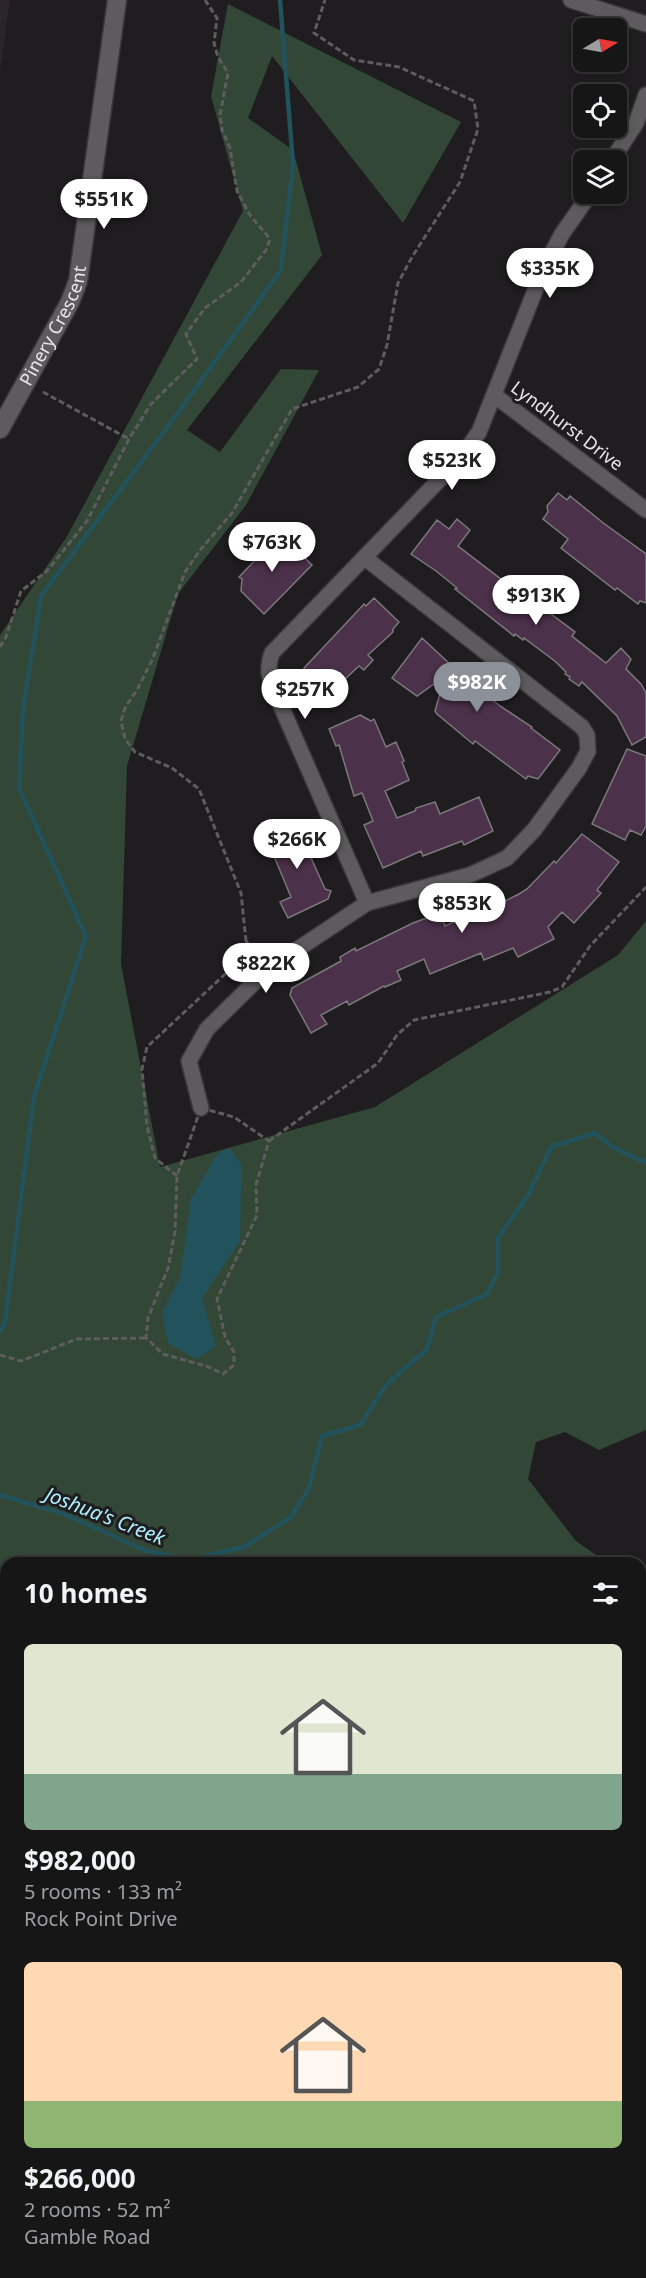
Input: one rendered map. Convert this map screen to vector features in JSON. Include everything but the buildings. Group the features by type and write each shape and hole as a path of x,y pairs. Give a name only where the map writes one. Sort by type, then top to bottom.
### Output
{"street":[{"name":"Pinery Crescent","path":"0,429 69,302 78,281 117,0"},
{"path":"571,0 646,24"},
{"path":"618,150 636,123 646,95"},
{"path":"367,903 269,678 267,665 272,653 462,455 479,432 552,251 583,204"},
{"name":"Lyndhurst Drive","path":"494,395 646,510"},
{"path":"201,1108 189,1061 207,1029 268,969 367,903 470,875 507,858 534,830 579,768 588,751 587,735 582,727 364,558"}],"path":[{"path":"0,647 6,637 21,591 47,571 87,521 129,439 151,404 198,358 186,334 205,308 241,282 266,250 270,239 249,215 237,191 230,148 222,130 220,115 228,73 214,43 217,18 206,0"},
{"path":"177,1176 155,1158 147,1126 142,1069 147,1047 238,962 246,941 241,893 199,789 172,768 135,752 125,739 121,721 125,708 153,658 185,572 200,550 232,513 292,409 358,387 379,369 387,345 399,284 412,257 460,182 478,129 474,101 399,67 354,60 314,33 325,0"},
{"path":"43,392 129,439"},
{"path":"0,1355 21,1362 77,1339 146,1338 163,1354 209,1367 223,1374 234,1365 234,1352 225,1336 217,1299 257,1215 256,1185 269,1141 378,1063 397,1035 414,1020 562,987 590,946 646,886"},
{"path":"246,941 261,961"},
{"path":"146,1338 148,1318 168,1268 175,1232 177,1176 201,1108 234,1117 269,1141"}],"shaded area":[{"path":"0,0 10,0 0,73"}],"green space":[{"path":"228,4 461,122 403,223 272,56 248,118 293,150 322,255 187,430 220,452 281,369 319,370 246,505 178,594 127,766 121,964 160,1167 375,1107 618,955 646,921 646,1430 599,1450 565,1432 536,1442 528,1479 576,1541 599,1557 0,1557 0,635 66,538 243,211 211,96"}],"water":[{"path":"229,1148 242,1165 240,1241 202,1298 216,1347 196,1359 168,1343 162,1313 180,1277 191,1199 218,1153"}],"waterway":[{"path":"0,1331 5,1322 34,1097 86,936 19,788 23,710 41,596 281,270 293,164 280,0"},
{"path":"202,1557 244,1547 291,1517 309,1488 322,1436 360,1425 387,1384 427,1349 436,1317 487,1294 498,1273 498,1238 527,1197 551,1147 595,1133 611,1146 646,1163"},
{"name":"Joshua's Creek","path":"0,1495 64,1514 144,1550 176,1557"}]}
